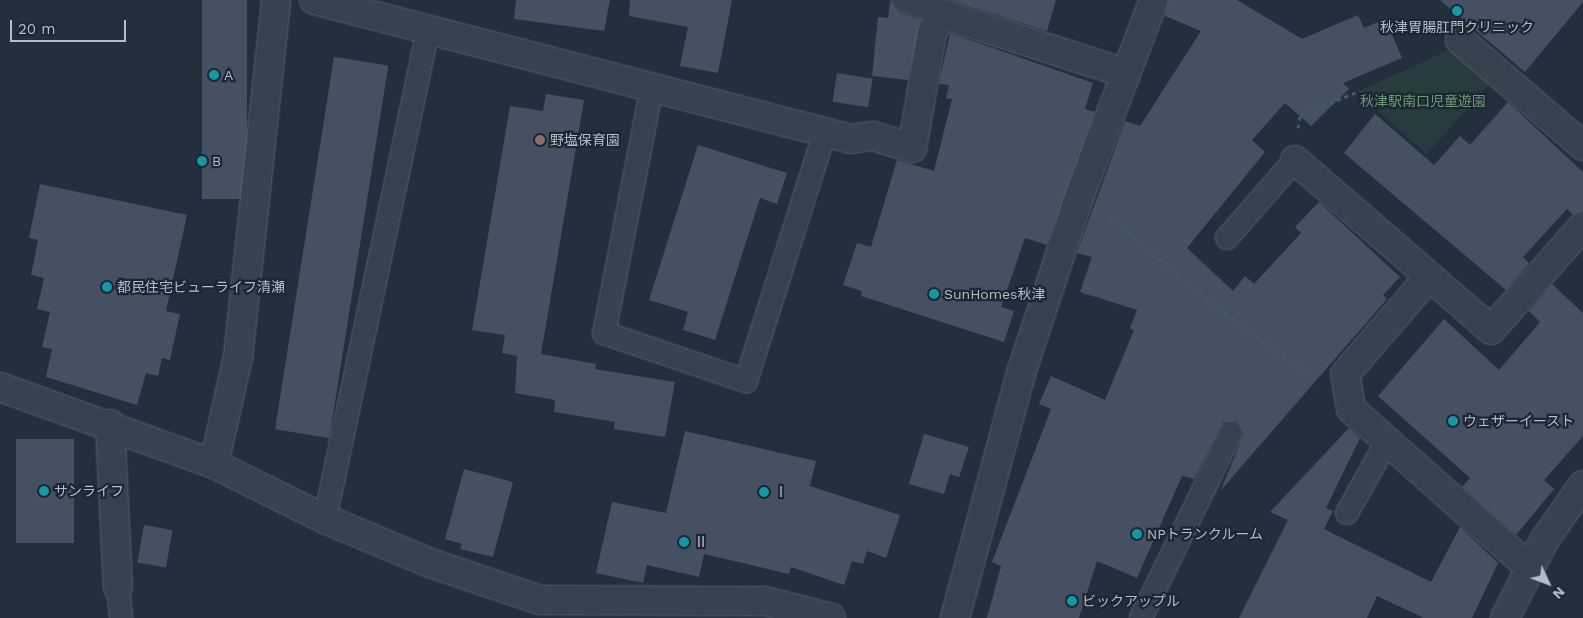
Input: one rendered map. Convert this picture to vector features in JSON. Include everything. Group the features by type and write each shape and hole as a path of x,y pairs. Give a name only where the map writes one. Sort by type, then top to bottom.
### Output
{"street":[{"path":"214,464 238,357 276,0"},
{"path":"314,0 851,139 873,136 912,148 932,34 942,14 1125,73"},
{"path":"955,618 1022,370 1081,192 1154,0"},
{"path":"1460,40 1583,146"},
{"path":"1295,160 1491,330 1583,226"},
{"path":"1429,277 1344,374 1351,409 1530,568"},
{"path":"0,387 110,424 214,464 325,519 538,609 765,601 831,618"},
{"path":"110,424 118,587"},
{"path":"1505,618 1530,568 1583,485"}],"lane":[{"path":"903,0 942,14"},
{"path":"325,519 428,30"},
{"path":"652,87 604,333 746,381 825,132"},
{"path":"1227,238 1295,160"},
{"path":"1140,618 1231,433"},
{"path":"1347,513 1387,441"},
{"path":"118,587 121,618"}],"path":[{"path":"1295,160 1300,115 1357,92"},
{"path":"1081,192 1205,298 1330,390 1347,388"}],"green space":[{"name":"秋津駅南口児童遊園","path":"1451,49 1489,84 1427,154 1357,92"}],"building":[{"path":"202,0 247,0 247,199 202,199"},
{"path":"516,0 610,0 604,31 514,19"},
{"path":"630,0 732,0 718,73 680,66 688,27 629,16"},
{"path":"950,0 1056,0 1047,31"},
{"path":"1169,0 1237,0 1302,39 1358,15 1364,28 1385,19 1402,58 1343,83 1349,89 1311,126 1285,103 1252,140 1265,152 1187,248 1233,291 1245,276 1254,284 1301,233 1295,227 1319,202 1400,277 1383,295 1387,299 1221,490 1244,433 1237,421 1223,422 1194,479 1182,476 1137,578 1097,561 1079,618 987,618 1001,566 992,562 1051,409 1039,404 1051,376 1105,400 1134,330 1130,328 1137,310 1080,292 1092,257 1077,253 1125,121 1140,126 1201,31 1165,16"},
{"path":"1440,0 1583,0 1583,2 1525,72"},
{"path":"890,2 898,12 921,20 908,80 872,76 878,17 888,18"},
{"path":"950,33 1093,83 1085,109 1095,112 1047,245 1025,238 1001,307 1014,311 1004,342 861,296 862,291 843,285 857,243 871,247 897,160 934,171 952,99 946,98 949,85 939,84"},
{"path":"334,57 388,66 329,438 275,429"},
{"path":"837,73 873,79 868,107 832,102"},
{"path":"546,94 584,100 541,354 596,364 595,369 675,382 665,437 614,429 615,422 554,412 555,400 515,393 517,356 502,353 505,335 472,330 510,106 543,111"},
{"path":"1508,102 1583,172 1583,211 1573,215 1567,209 1523,257 1529,263 1506,290 1344,153 1375,114 1434,165 1460,136 1470,145"},
{"path":"698,145 787,173 777,204 760,198 715,340 683,330 688,312 649,300"},
{"name":"都民住宅ビューライフ清瀬","path":"40,184 187,215 166,311 180,314 170,360 162,358 158,376 146,373 137,405 46,377 52,349 42,347 50,312 37,309 44,278 31,275 38,240 29,238"},
{"path":"1552,284 1583,313 1583,436 1544,480 1554,489 1516,535 1462,487 1470,478 1378,396 1444,319 1499,370 1540,322 1529,311"},
{"path":"1349,428 1360,438 1326,508 1333,511 1324,529 1431,582 1460,527 1498,563 1472,618 1424,618 1377,596 1367,618 1239,618 1288,520 1270,512"},
{"path":"685,431 816,461 810,486 900,515 886,558 867,551 863,564 852,561 844,585 791,567 789,574 704,554 699,577 647,565 643,583 596,573 612,502 666,513"},
{"path":"924,434 969,447 959,477 950,474 944,494 909,484"},
{"name":"サンライフ","path":"16,439 74,439 74,543 16,543"},
{"path":"464,469 513,482 493,557 460,549 462,544 445,539"},
{"path":"144,525 173,530 166,567 137,562"}],"place":[{"name":"秋津胃腸肛門クリニック","path":"1457,11"},
{"name":"A","path":"214,75"},
{"name":"野塩保育園","path":"540,140"},
{"name":"B","path":"202,161"},
{"name":"都民住宅ビューライフ清瀬","path":"107,287"},
{"name":"SunHomes秋津","path":"934,294"},
{"name":"ウェザーイースト","path":"1453,421"},
{"name":"サンライフ","path":"44,491"},
{"name":"Ⅰ","path":"764,492"},
{"name":"NPトランクルーム","path":"1137,534"},
{"name":"Ⅱ","path":"684,542"},
{"name":"ビックアップル","path":"1072,601"}]}
